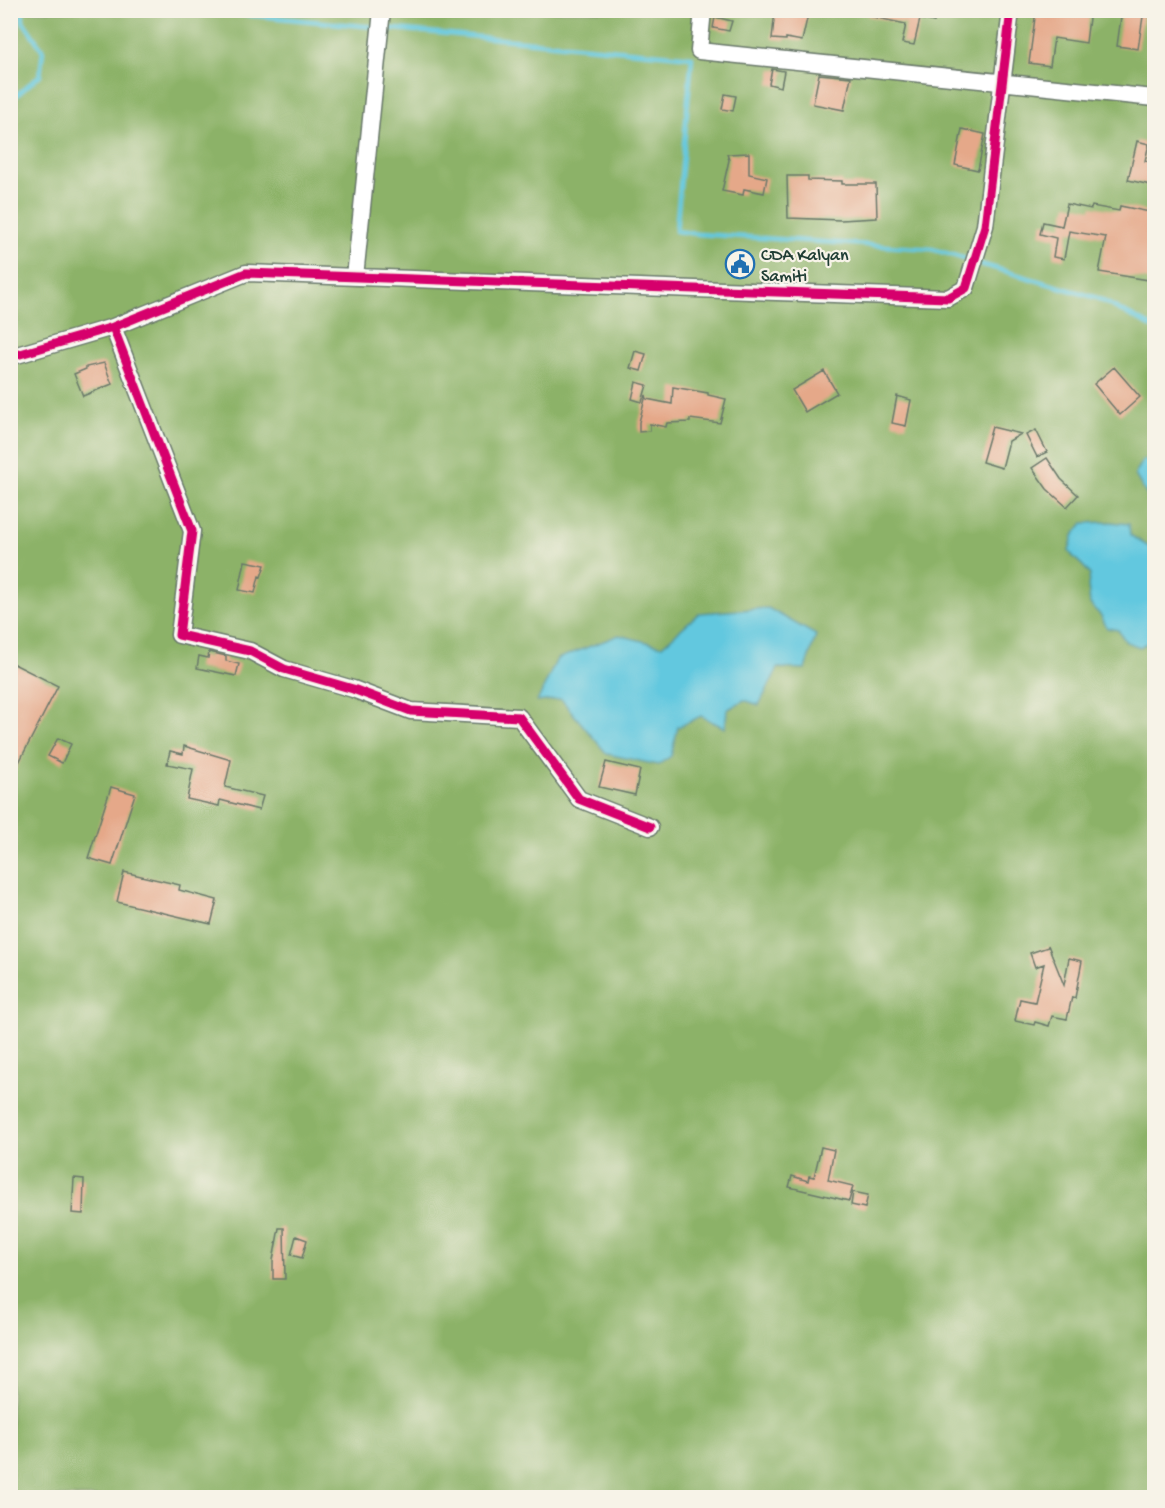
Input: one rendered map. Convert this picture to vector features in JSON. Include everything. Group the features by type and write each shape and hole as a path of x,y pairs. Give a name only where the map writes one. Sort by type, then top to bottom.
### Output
{"street":[{"path":"355,277 382,10"},
{"path":"702,10 699,51 1155,98"},
{"path":"10,357 113,327 246,273 948,298 966,288 985,226 1011,10"},
{"path":"113,327 192,531 180,635 250,651 284,669 353,689 411,711 519,717 579,799 650,827"}],"green space":[{"path":"11,11 1154,11 1154,1497 11,1497"}],"water":[{"path":"1154,459 1154,502 1149,499 1135,475 1143,460"},
{"path":"1083,523 1129,524 1130,535 1154,550 1154,639 1140,647 1126,642 1118,630 1107,628 1101,616 1090,604 1088,585 1090,575 1069,551 1073,536"},
{"path":"768,608 816,635 805,669 778,668 759,705 744,700 727,710 725,728 701,716 678,727 671,756 658,765 607,754 561,699 537,702 557,659 619,635 662,646 699,613"}],"building":[{"path":"775,10 809,10 802,41 786,38 786,40 772,39"},
{"path":"869,10 937,10 934,22 920,19 914,45 902,43 906,24 868,16"},
{"path":"1036,10 1090,10 1086,43 1054,38 1050,66 1029,63"},
{"path":"1122,10 1144,10 1138,49 1117,46"},
{"path":"715,17 732,21 729,31 713,28"},
{"path":"772,69 784,71 781,87 769,84"},
{"path":"819,74 851,77 844,110 813,104"},
{"path":"725,94 736,96 733,111 722,109"},
{"path":"962,129 985,134 978,170 955,165"},
{"path":"1137,141 1149,144 1145,161 1155,163 1155,186 1128,180"},
{"path":"749,153 749,174 767,178 764,193 744,189 743,195 722,191 729,160 727,154"},
{"path":"787,176 808,176 808,180 842,181 842,184 876,184 877,218 841,220 788,218"},
{"path":"1067,204 1119,211 1120,206 1155,213 1155,281 1099,272 1106,237 1069,231 1064,259 1053,257 1056,238 1040,234 1043,222 1062,226"},
{"path":"635,351 646,354 641,371 630,368"},
{"path":"104,363 112,384 83,396 74,374 86,367"},
{"path":"1114,367 1140,397 1120,415 1094,384"},
{"path":"824,371 837,393 805,412 792,390"},
{"path":"636,382 647,385 642,402 632,399"},
{"path":"673,387 708,393 708,395 726,399 720,423 690,419 690,422 667,423 666,427 650,424 650,431 639,432 639,422 646,395 647,399 672,404"},
{"path":"897,396 911,400 906,426 892,423"},
{"path":"992,427 1021,434 1009,441 1002,468 982,462"},
{"path":"1036,430 1047,452 1037,457 1026,435"},
{"path":"1047,458 1061,479 1078,495 1067,507 1047,489 1032,468"},
{"path":"245,561 265,565 261,577 259,576 255,593 239,590"},
{"path":"209,652 226,656 226,661 239,664 236,676 197,668 199,656 208,658"},
{"path":"10,662 58,686 10,780"},
{"path":"58,738 71,744 62,763 48,756"},
{"path":"184,746 231,760 225,787 263,796 259,810 220,800 219,806 187,799 193,769 167,764 170,751 183,754"},
{"path":"606,762 640,770 635,795 599,787"},
{"path":"111,787 135,794 112,865 88,858"},
{"path":"124,872 180,885 179,890 217,900 211,924 117,902"},
{"path":"1048,945 1064,985 1069,958 1082,961 1075,998 1072,997 1067,1019 1052,1016 1049,1026 1035,1022 1034,1025 1015,1021 1020,999 1035,1002 1044,964 1035,967 1030,953 1048,947"},
{"path":"821,1147 834,1150 828,1180 853,1186 849,1201 789,1187 792,1176 808,1181 809,1176 814,1177"},
{"path":"74,1178 84,1179 83,1214 72,1213"},
{"path":"853,1192 868,1195 865,1208 851,1205"},
{"path":"279,1228 284,1228 285,1279 273,1279 273,1260"},
{"path":"296,1236 307,1240 302,1258 291,1255"}],"waterway":[{"path":"10,101 40,75 43,51 23,21 22,10"},
{"path":"194,10 692,57 676,231 932,249 969,260"},
{"path":"977,263 1097,298 1154,328"}],"cycle path":[{"path":"10,357 113,327 246,273 948,298 966,288 985,226 1011,10"},
{"path":"113,327 192,531 179,635 250,651 284,669 353,689 411,711 519,717 579,799 650,827"}],"place":[{"name":"CDA Kalyan Samiti","path":"740,264"}]}
